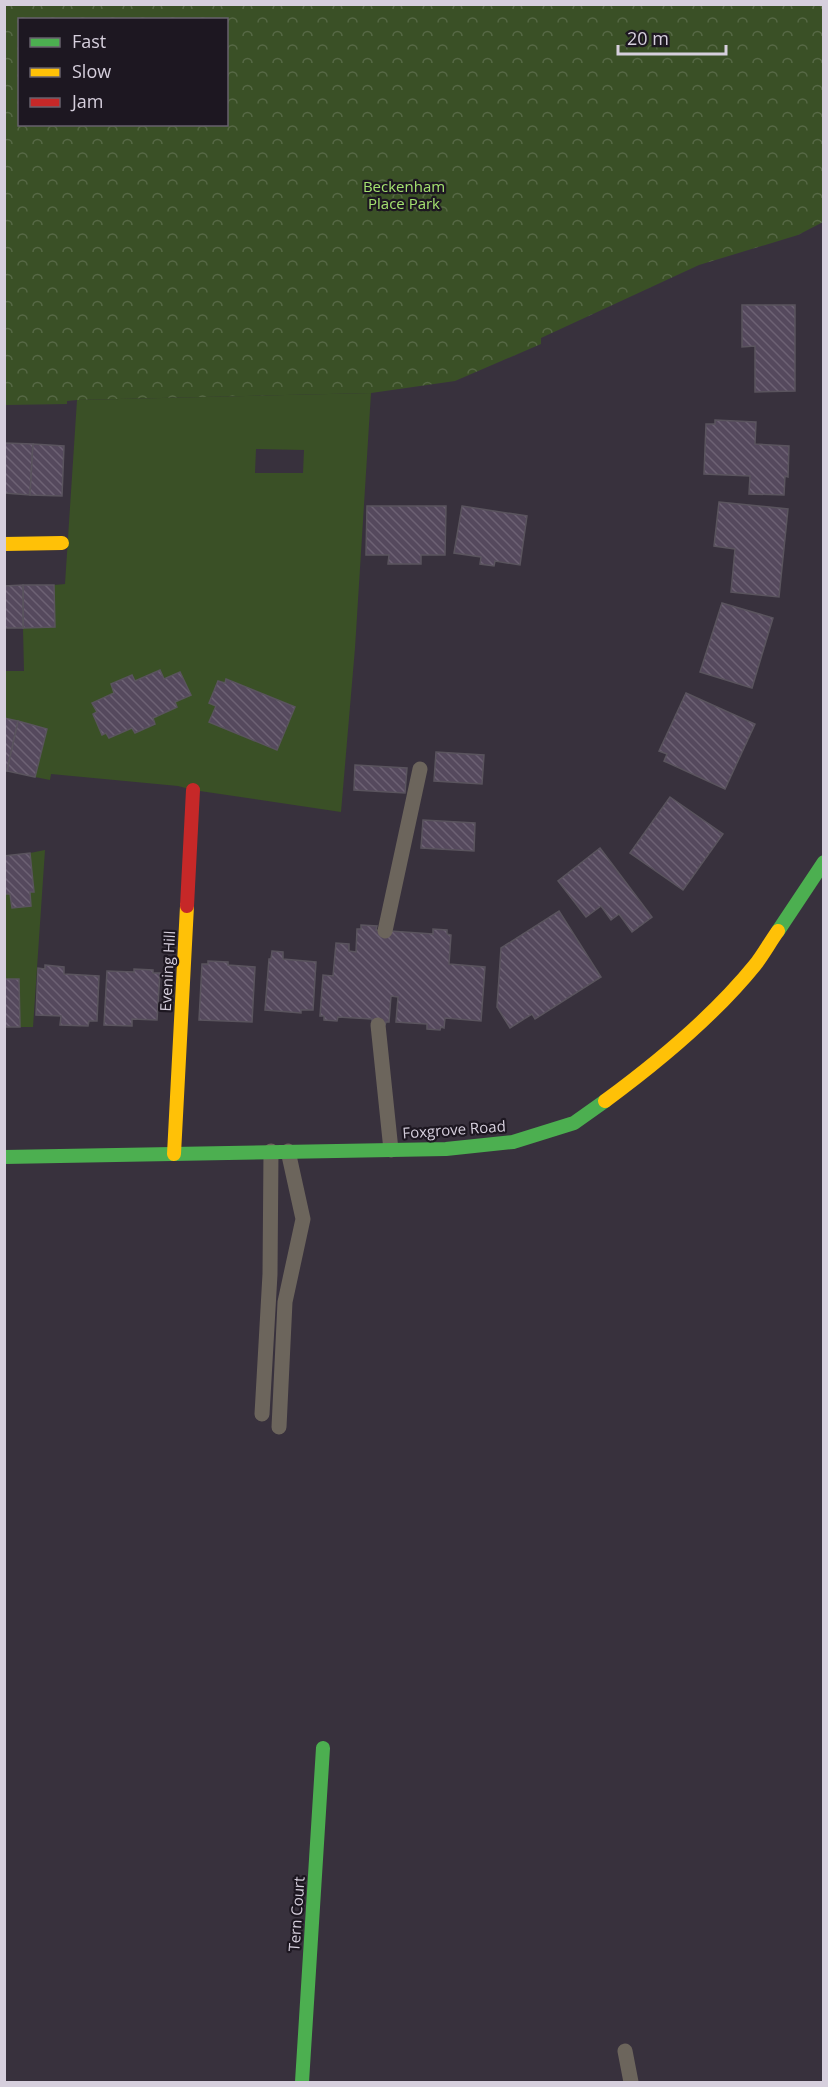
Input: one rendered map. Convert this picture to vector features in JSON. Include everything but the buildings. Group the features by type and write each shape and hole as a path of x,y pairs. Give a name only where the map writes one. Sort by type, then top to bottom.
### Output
{"street":[{"path":"4,544 62,543"},
{"name":"Evening Hill","path":"174,1154 193,790"},
{"name":"Foxgrove Road","path":"4,1157 447,1149 513,1142 574,1123 643,1073 704,1019 755,965 824,862"},
{"name":"Tern Court","path":"302,2082 323,1748"}],"lane":[{"path":"385,931 420,769"},
{"path":"378,1025 391,1150"},
{"path":"262,1414 270,1274 271,1151"},
{"path":"279,1427 285,1302 303,1219 288,1151"},
{"path":"625,2052 631,2082"}],"green space":[{"name":"Beckenham Place Park","path":"4,5 823,5 823,222 798,235 699,265 541,338 541,344 455,381 371,393 77,400 67,401 67,404 5,405"},
{"path":"371,393 355,648 341,812 178,786 51,774 50,780 35,777 47,729 5,718 5,671 24,671 23,628 55,627 54,585 65,584 77,400","holes":["256,449 304,450 303,473 255,473","160,670 164,679 180,672 190,695 175,702 177,707 153,718 155,725 135,733 132,728 109,738 106,733 102,734 93,715 97,712 93,703 114,693 111,684 131,675 135,681","227,679 295,707 276,750 209,722 216,706 209,703 218,681 225,683"]},
{"path":"45,850 33,1027 20,1027 19,979 5,979 5,894 10,894 12,908 31,906 30,892 34,891 30,853"}],"traffic: fast":[{"path":"778,931 824,862"},
{"path":"4,1157 446,1149 513,1142 574,1123 605,1101"},
{"path":"302,2082 323,1748"}],"traffic: slow":[{"path":"4,544 62,543"},
{"path":"174,1154 187,906"},
{"path":"605,1101 665,1055 703,1021 755,965 778,931"}],"traffic: jam":[{"path":"187,906 193,790"}]}
